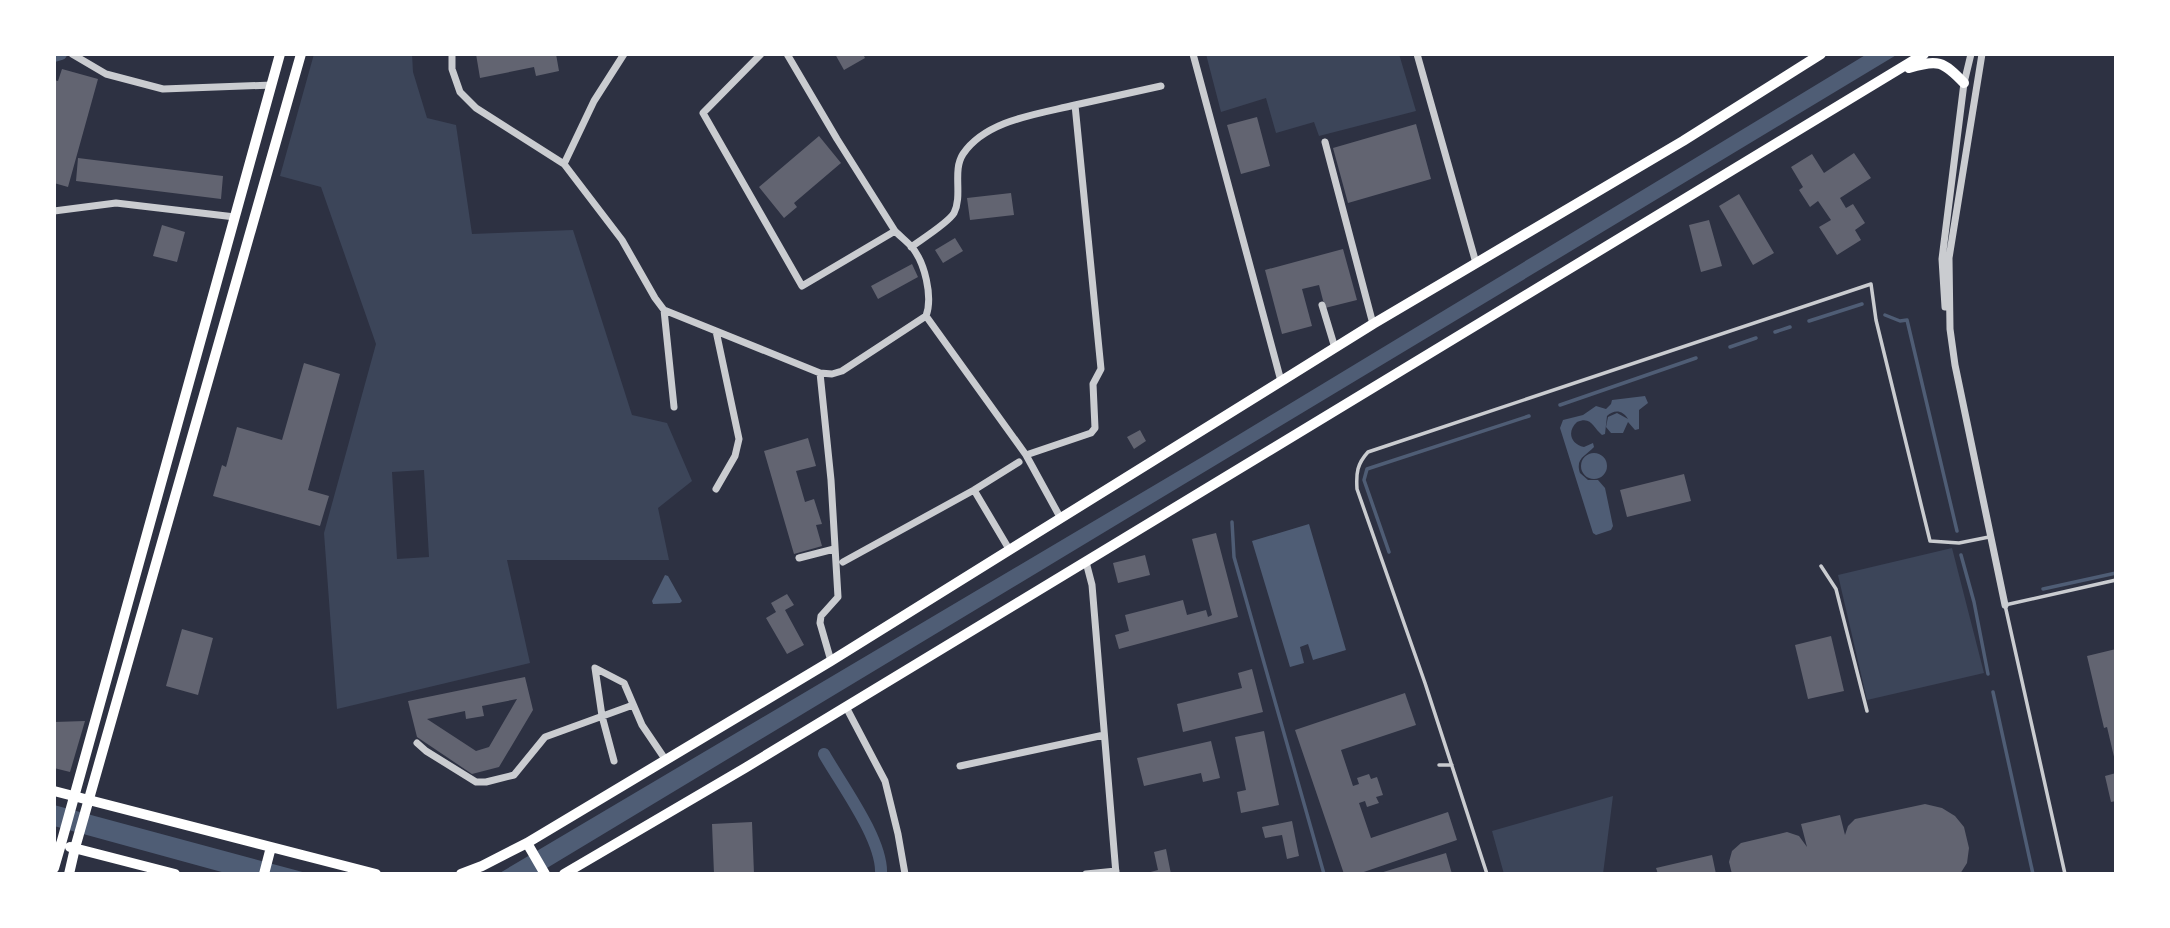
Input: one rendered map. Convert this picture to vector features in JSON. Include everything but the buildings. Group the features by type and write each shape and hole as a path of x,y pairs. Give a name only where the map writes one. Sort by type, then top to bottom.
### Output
{"main road":[{"path":"54,869 57,843 74,797 280,54"},
{"path":"69,874 301,54"},
{"path":"461,874 529,847 664,759 831,661 1373,324 1683,141 1821,54"},
{"path":"564,874 846,707 1924,54"},
{"path":"1892,74 1928,62 1938,62 1955,73 1964,83"},
{"path":"234,217 253,222"},
{"path":"54,791 270,852 376,874"},
{"path":"57,843 175,874"},
{"path":"529,847 545,874"},
{"path":"264,874 270,852"}],"street":[{"path":"72,54 106,74 163,89 272,85"},
{"path":"452,54 452,69 460,92 476,108 564,164 622,240 664,310 674,407"},
{"path":"564,164 594,101 624,54"},
{"path":"761,54 703,113 802,286 895,231"},
{"path":"664,310 820,373 832,374 842,371 926,316 930,306 928,286 912,247 895,231 836,139 787,54"},
{"path":"1193,54 1281,381"},
{"path":"1417,54 1476,263"},
{"path":"1971,54 1964,83 1942,259 1950,361 2004,603"},
{"path":"1982,54 1949,258 1955,365 1989,537"},
{"path":"912,247 953,215 958,199 962,156 993,129 1030,116 1161,86"},
{"path":"1026,455 1091,433 1095,428 1093,384 1101,369 1075,105"},
{"path":"1325,142 1373,324"},
{"path":"54,211 116,203 234,217"},
{"path":"1322,305 1335,348"},
{"path":"926,316 1026,455 1060,517"},
{"path":"716,331 739,439 735,456 716,489"},
{"path":"820,373 831,480 838,597 821,616 820,623 831,661"},
{"path":"843,562 974,490 1019,462"},
{"path":"974,490 1009,549"},
{"path":"799,558 834,549"},
{"path":"1086,562 1092,585 1116,872 1086,874"},
{"path":"614,761 595,668 624,684 642,725 664,759"},
{"path":"418,743 476,782 486,782 514,775 545,737 633,705"},
{"path":"846,707 885,781 905,874"},
{"path":"960,766 1104,735"}],"lane":[{"path":"1487,874 1357,489 1356,472 1360,461 1368,452 1871,284 1876,320 1930,541 1959,543 1989,537"},
{"path":"1821,566 1836,589 1867,711"},
{"path":"2064,874 2023,678 2004,603 2020,602 2116,580"},
{"path":"1439,765 1452,764"}],"shaded area":[{"path":"314,54 412,54 413,72 427,118 456,125 472,234 573,230 632,415 667,423 692,481 658,508 669,560 507,560 530,663 337,709 324,533 376,344 321,187 280,176","holes":["424,470 429,557 397,559 392,472"]},
{"path":"1206,54 1399,54 1416,111 1319,136 1314,122 1276,133 1266,98 1221,112"},
{"path":"1867,54 1898,54 537,874 498,874 1202,457"},
{"path":"1645,396 1648,403 1639,410 1639,429 1635,430 1628,422 1623,433 1611,433 1606,427 1608,417 1617,413 1628,419 1621,412 1615,412 1607,416 1605,434 1602,435 1586,421 1577,422 1572,429 1572,437 1576,443 1584,447 1593,443 1594,447 1580,461 1580,473 1588,480 1598,480 1605,488 1613,526 1611,530 1596,535 1593,533 1560,428 1563,420 1583,415 1596,406 1606,409 1612,400"},
{"path":"1594,453 1603,457 1607,466 1603,475 1594,479 1585,475 1581,466 1585,457"},
{"path":"1309,524 1346,650 1313,660 1308,644 1300,647 1304,663 1290,667 1252,541"},
{"path":"1952,548 1984,673 1867,700 1838,575"},
{"path":"665,575 682,601 680,603 653,604"},
{"path":"1613,796 1603,874 1504,874 1492,831"},
{"path":"54,805 310,874 229,874 54,826"}],"waterway":[{"path":"54,56 61,54"},
{"path":"1809,321 1862,304"},
{"path":"1885,315 1900,321 1907,320 1957,531"},
{"path":"1775,332 1790,327"},
{"path":"1730,347 1756,338"},
{"path":"1560,405 1696,358"},
{"path":"1389,552 1364,480 1367,469 1529,416"},
{"path":"1232,522 1234,557 1324,874"},
{"path":"1961,555 1974,602 1988,674"},
{"path":"2043,589 2116,573"},
{"path":"1993,692 2033,874"},
{"path":"824,754 868,829 880,860 881,874"}]}
